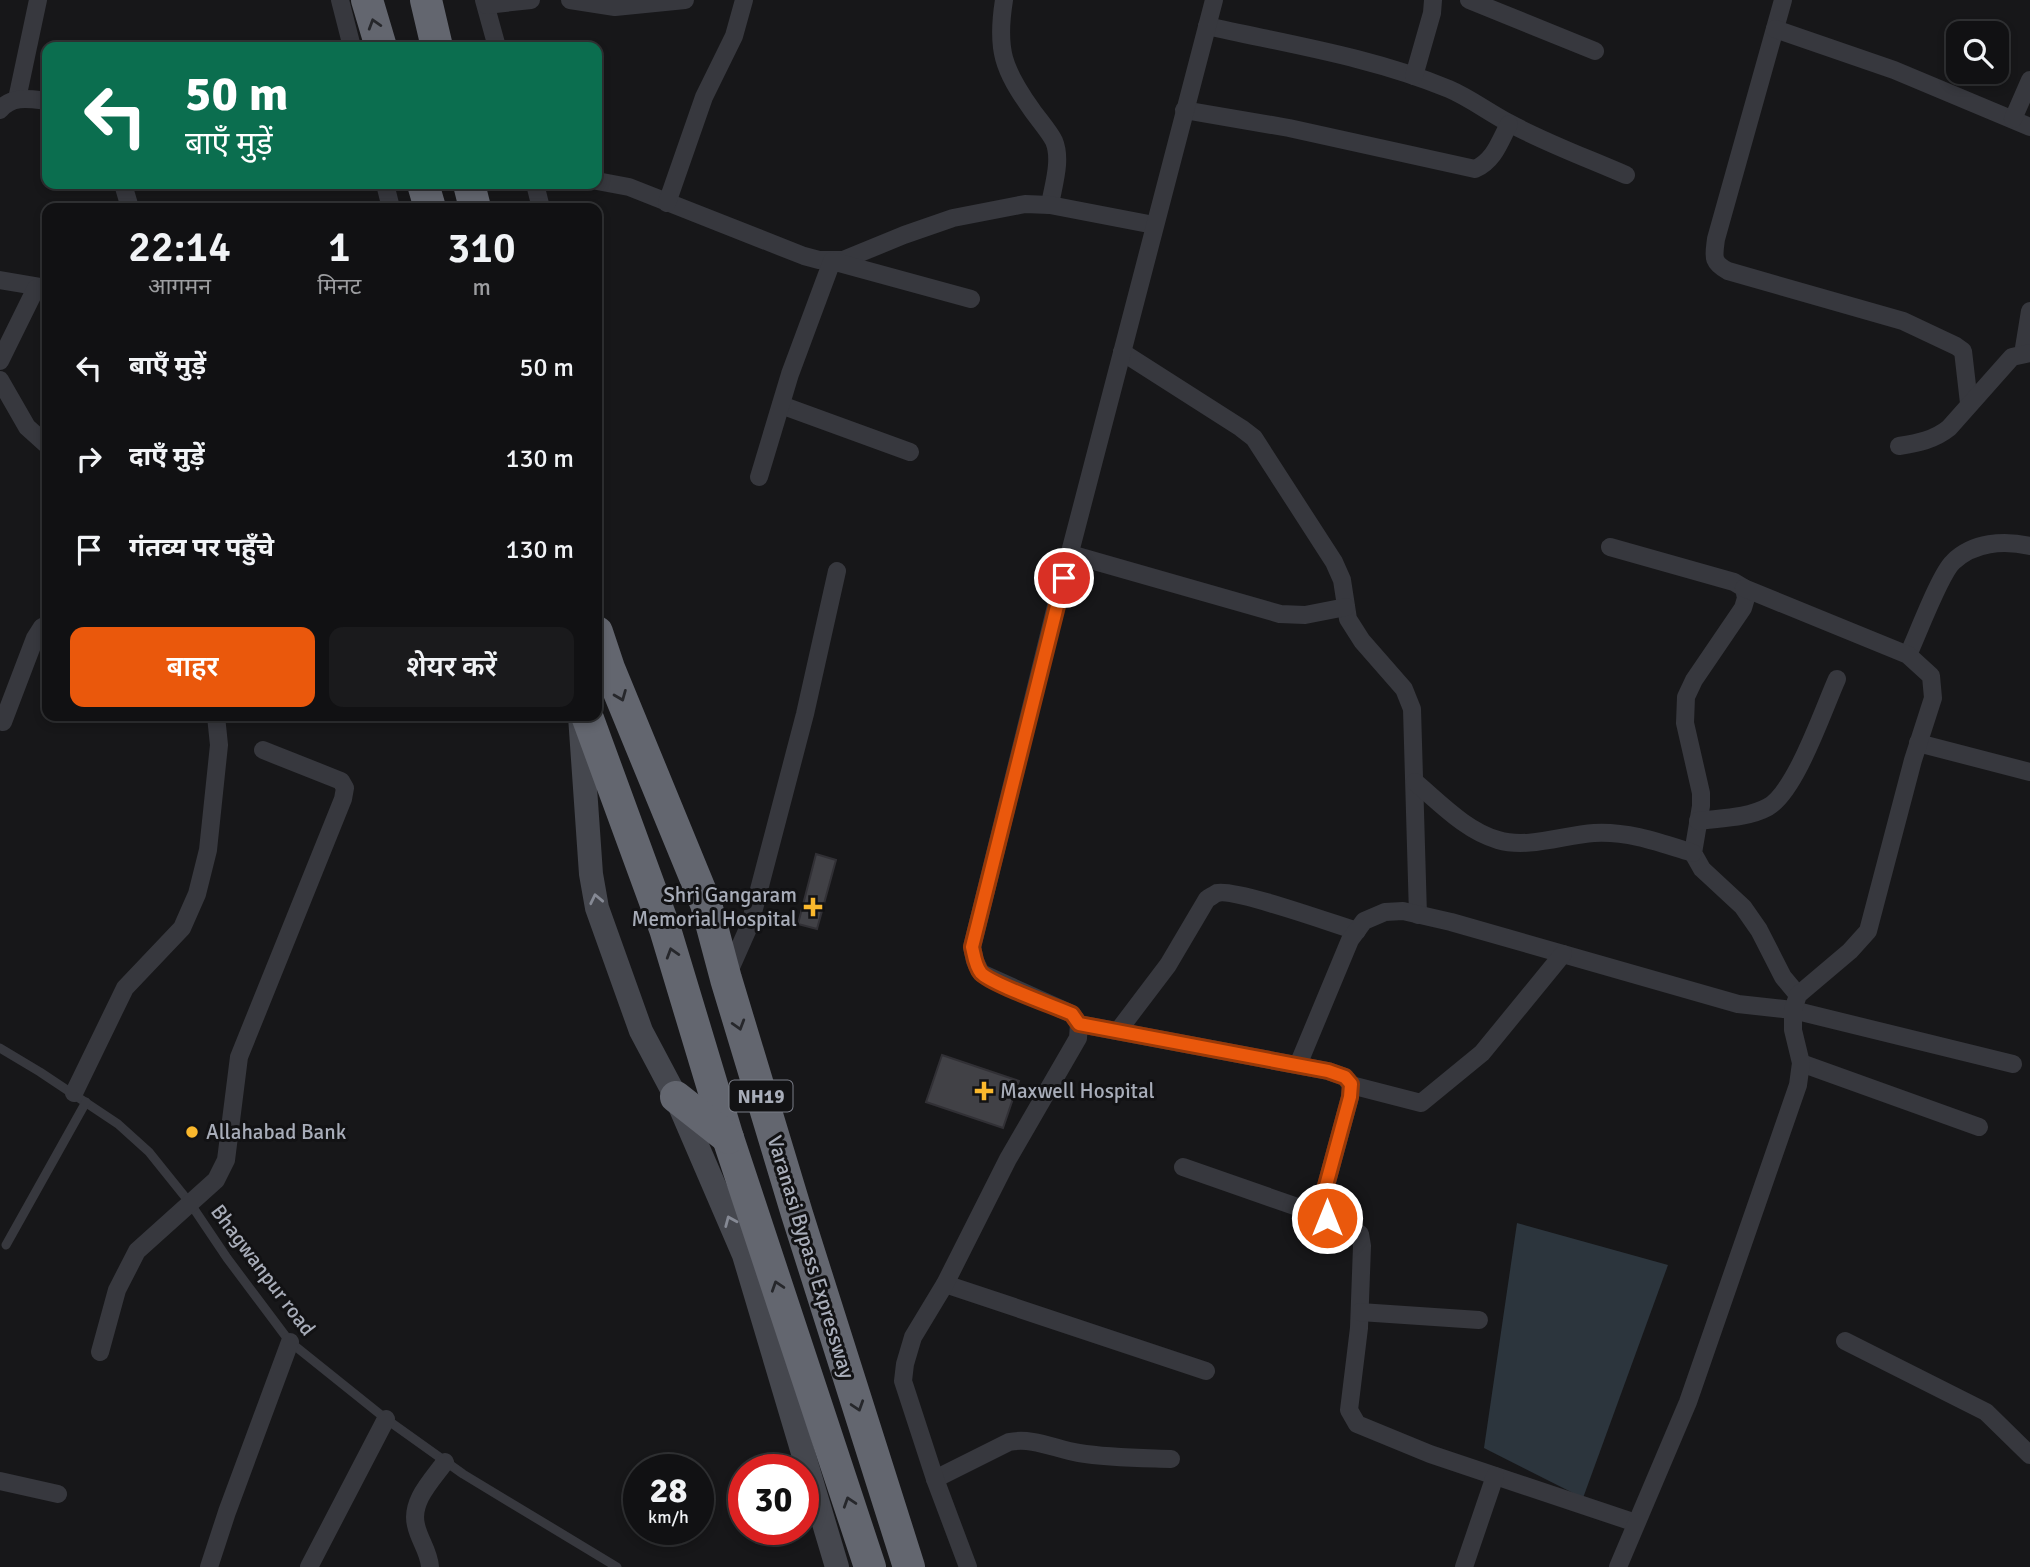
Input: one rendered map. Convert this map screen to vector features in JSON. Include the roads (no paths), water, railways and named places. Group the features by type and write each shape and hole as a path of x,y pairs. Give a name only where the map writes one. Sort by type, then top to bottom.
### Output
{"highway":[{"path":"367,0 380,42"},
{"path":"426,0 436,42"},
{"name":"Varanasi Bypass Expressway","path":"602,647 706,904 797,1214 909,1567"},
{"name":"Varanasi Bypass Expressway","path":"588,721 665,929 728,1138 870,1567"},
{"path":"676,1097 728,1138"}],"street":[{"path":"17,99 38,0"},
{"path":"340,0 351,42"},
{"path":"496,42 485,2 531,0"},
{"path":"570,0 615,7 685,0"},
{"path":"667,203 704,97 734,36 744,0"},
{"path":"1004,0 999,30 1003,56 1011,76 1029,106 1054,141 1055,171 1049,205"},
{"path":"968,1567 935,1479 903,1381 905,1364 913,1337 945,1284 1008,1159 1078,1038 1079,1024 1072,1014 981,973 972,947 1154,225 1214,0"},
{"path":"1415,76 1433,0"},
{"path":"1469,0 1595,51"},
{"path":"1783,0 1716,239 1714,257 1718,266 1903,321 1938,336 1963,351 1969,403"},
{"path":"1207,26 1349,57 1415,76 1474,101 1509,124 1626,175"},
{"path":"1775,29 1894,70 2030,127"},
{"path":"2013,120 2030,80"},
{"path":"0,110 5,104 17,99 42,101"},
{"path":"1184,110 1289,128 1475,169 1492,156 1509,124"},
{"path":"602,182 629,187 804,256 832,261 971,299"},
{"path":"832,261 843,260 904,235 953,219 1025,204 1049,205 1154,225"},
{"path":"759,477 781,405 832,261"},
{"path":"0,280 42,288 0,361"},
{"path":"1899,446 1925,442 1940,435 2012,357 2027,354 2030,311"},
{"path":"1122,352 1254,438 1334,562 1342,580 1348,619 1362,640 1404,689 1412,709 1418,915"},
{"path":"0,380 27,427 42,440"},
{"path":"781,405 910,452"},
{"path":"1908,655 1953,561 1982,545 2005,542 2030,546"},
{"path":"1610,547 1734,582 1744,589 1908,655 1931,676 1933,698 1918,743 1868,931 1796,1002"},
{"path":"1070,554 1280,614 1304,615 1346,607"},
{"path":"726,979 750,924 804,715 837,571"},
{"path":"1618,1567 1688,1402 1798,1085 1801,1063 1793,1030 1796,1002 1759,930 1743,907 1702,869 1693,853 1701,793 1685,723 1686,697 1694,680 1743,608 1746,598 1744,589"},
{"path":"3,722 35,638 42,627"},
{"path":"1698,821 1754,812 1777,800 1794,776 1837,679"},
{"path":"80,1098 125,988 182,928 197,894 208,850 219,746 216,721"},
{"path":"580,721 591,874 597,908 641,1031 676,1097 744,1255 837,1567"},
{"path":"1918,743 2030,772"},
{"path":"100,1352 117,1290 131,1260 137,1251 216,1180 226,1160 239,1057 343,799 345,788 341,781 263,750"},
{"path":"1415,782 1465,824 1498,841 1619,834 1641,837 1693,853"},
{"path":"1118,1031 1168,965 1208,899 1216,894 1226,893 1253,899 1357,931"},
{"path":"1298,1065 1350,940 1364,921 1385,912 1403,911 1451,922 1738,1004 1796,1002 2013,1064"},
{"path":"1079,1024 1298,1065 1345,1077 1351,1084 1421,1103 1482,1053 1563,954"},
{"path":"1801,1063 1979,1127"},
{"path":"1351,1084 1350,1097 1321,1204 1322,1212 1327,1218 1360,1234 1363,1246 1360,1312 1349,1410 1357,1424 1430,1454 1636,1523"},
{"path":"1183,1167 1306,1210 1322,1212"},
{"path":"945,1284 1206,1371"},
{"path":"1360,1312 1479,1320"},
{"path":"1845,1341 1986,1412 2030,1455"},
{"path":"209,1567 226,1512 290,1342"},
{"path":"309,1567 386,1419"},
{"path":"935,1479 1018,1440 1035,1441 1078,1453 1171,1460"},
{"path":"430,1567 427,1551 416,1526 416,1507 445,1462"},
{"path":"1464,1567 1495,1476"},
{"path":"0,1481 58,1494"}],"lane":[{"name":"Bhagwanpur road","path":"0,1048 118,1124 149,1152 190,1203 226,1258 290,1342 386,1419 445,1462 617,1567"},
{"path":"6,1245 80,1098"}],"place":[{"name":"Shri Gangaram Memorial Hospital","path":"813,907"},
{"name":"Maxwell Hospital","path":"984,1091"},
{"name":"Allahabad Bank","path":"192,1132"}]}
